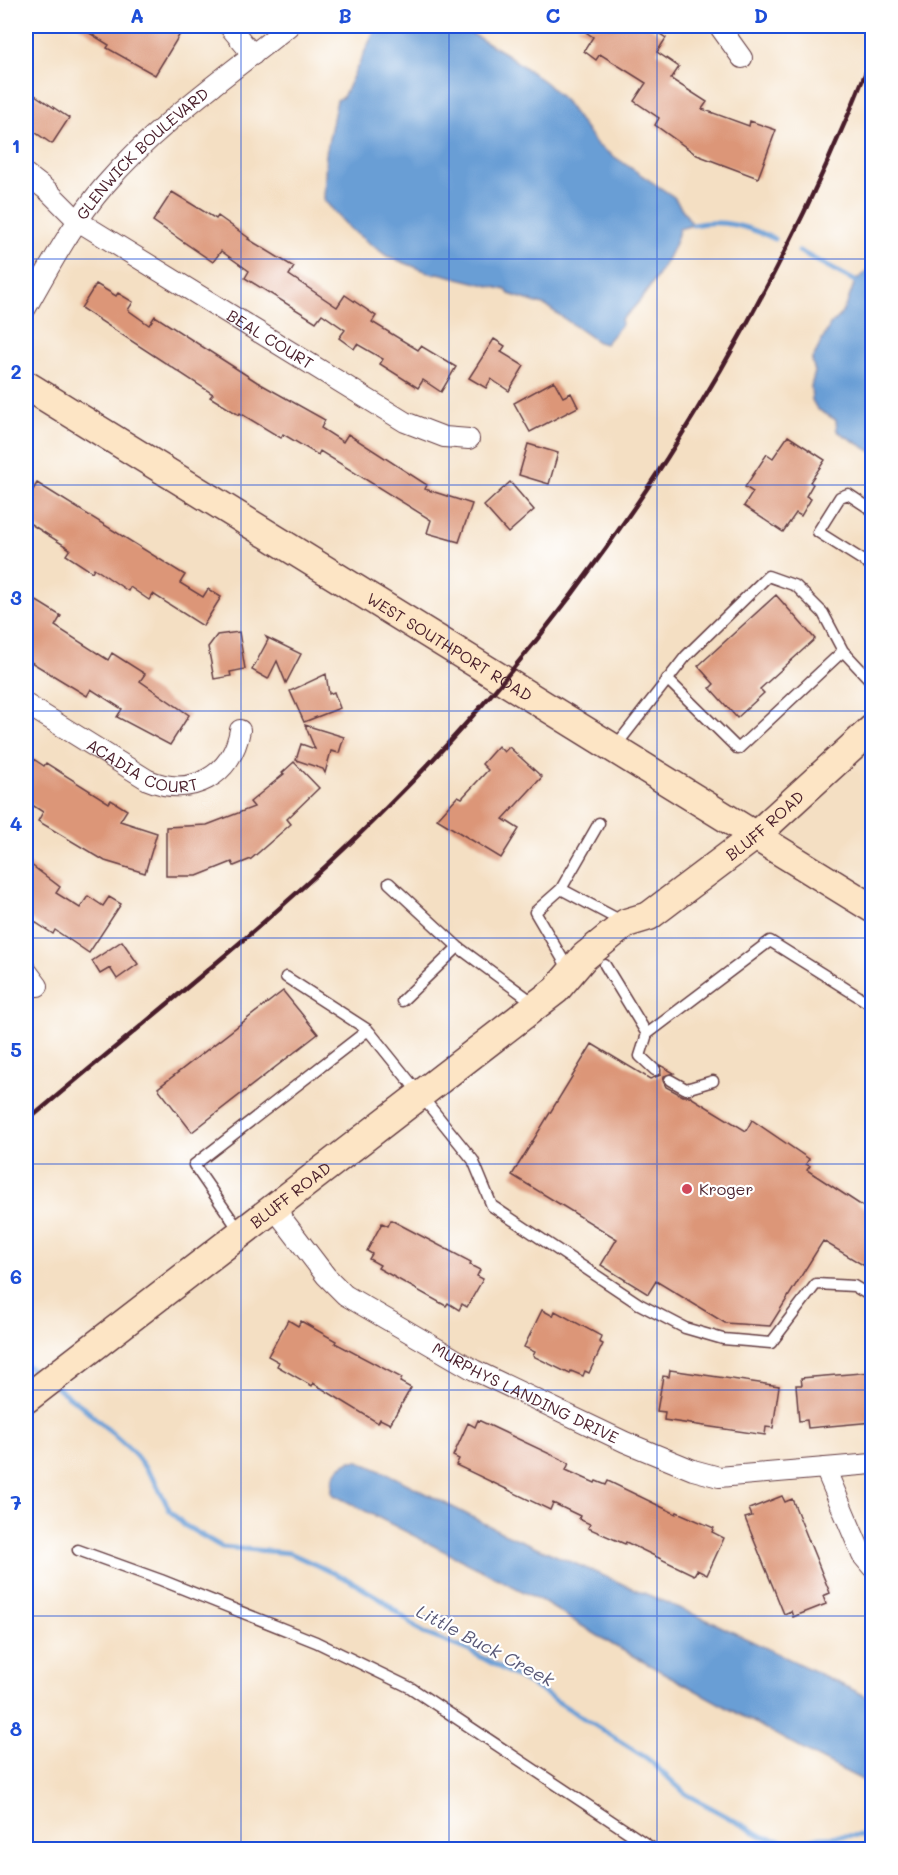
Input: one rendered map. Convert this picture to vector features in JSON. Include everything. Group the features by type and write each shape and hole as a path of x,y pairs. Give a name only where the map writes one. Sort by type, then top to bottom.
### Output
{"main road":[{"name":"WEST SOUTHPORT ROAD","path":"26,385 873,908"},
{"name":"BLUFF ROAD","path":"26,1399 554,990 584,957 755,836 873,729"},
{"name":"BLUFF ROAD","path":"554,990 605,965 640,936 638,920"}],"street":[{"path":"229,26 253,55"},
{"name":"GLENWICK BOULEVARD","path":"26,308 78,220 135,152 289,26"},
{"path":"719,26 742,58"},
{"name":"BEAL COURT","path":"26,174 48,191 78,220 405,422 444,437 469,439"},
{"name":"ACADIA COURT","path":"26,704 148,780 163,785 194,785 216,775 234,752 240,730"},
{"path":"26,970 38,986"},
{"name":"MURPHYS LANDING DRIVE","path":"274,1208 326,1276 345,1295 474,1370 625,1442 693,1470 719,1477 873,1464"},
{"path":"825,1468 862,1555 873,1567"}],"lane":[{"path":"873,510 848,494 840,497 818,532 873,566"},
{"path":"614,749 686,656 768,576 796,586 823,614 843,651 873,682"},
{"path":"668,679 738,749 843,651"},
{"path":"554,990 535,912 561,889 599,823"},
{"path":"389,883 458,947 554,990"},
{"path":"561,889 638,920"},
{"path":"655,1070 640,1056 647,1034 770,941 873,1005"},
{"path":"402,1001 458,947"},
{"path":"605,965 647,1034"},
{"path":"286,977 368,1030 473,1160 492,1206 639,1304 685,1328 723,1339 771,1343 816,1284 854,1286 873,1297"},
{"path":"241,1233 195,1165 368,1030"},
{"path":"670,1080 686,1089 713,1081"},
{"path":"78,1550 161,1580 316,1642 411,1688 655,1850"}],"water":[{"path":"377,26 459,26 506,54 546,83 565,101 597,145 674,197 693,225 679,229 671,251 656,278 638,303 621,319 622,324 605,344 598,342 546,306 509,294 506,290 438,273 433,274 387,256 350,229 324,200 326,153 337,100 343,97"},
{"path":"872,267 872,452 837,431 836,420 817,409 812,400 811,386 815,372 812,360 830,325 839,317 848,301 855,281"},
{"path":"351,1461 359,1461 396,1478 501,1532 714,1623 872,1699 872,1785 613,1645 540,1600 332,1494 335,1474 341,1466"}],"building":[{"path":"78,26 167,26 180,34 155,75 107,48 109,45"},
{"path":"577,26 648,26 666,38 657,52 679,67 671,79 707,102 702,109 749,126 750,121 776,130 758,178 697,155 655,125 659,118 634,101 646,83 600,54 596,60 584,51 593,37"},
{"path":"26,89 69,118 52,144 26,126"},
{"path":"172,192 216,219 218,216 248,239 294,267 289,275 337,307 345,295 376,316 372,322 418,350 421,346 456,367 441,392 423,380 418,388 380,364 383,359 357,344 354,349 339,338 345,330 322,314 316,322 245,278 249,271 221,251 213,262 153,221"},
{"path":"96,284 116,296 118,293 133,302 128,310 149,325 155,316 257,382 325,420 321,428 343,442 348,434 427,485 425,489 472,504 459,542 427,533 431,520 320,451 318,455 283,434 281,438 240,413 239,415 210,397 213,394 81,308"},
{"path":"494,339 505,346 501,352 524,366 509,391 491,379 486,388 469,378"},
{"path":"554,381 563,397 571,393 578,407 530,432 514,403"},
{"path":"788,436 825,460 810,482 813,484 806,496 811,499 801,516 796,513 783,532 744,506 753,492 745,487 767,454 773,458"},
{"path":"528,444 558,453 549,484 519,475"},
{"path":"510,482 534,510 508,533 484,506"},
{"path":"37,483 185,575 180,583 203,597 208,589 221,597 203,626 153,594 149,600 130,587 128,591 94,568 92,572 66,555 70,549 26,521 26,502"},
{"path":"776,595 815,639 760,689 764,693 737,718 710,688 714,684 698,666"},
{"path":"35,600 61,616 55,626 108,660 112,653 145,674 140,681 189,715 170,745 117,717 122,709 91,689 87,696 26,659 26,616"},
{"path":"239,632 245,669 230,672 231,676 214,679 208,647 217,635"},
{"path":"266,637 301,654 286,683 277,661 268,679 252,670 268,640"},
{"path":"326,674 329,694 334,692 340,708 304,722 290,691"},
{"path":"305,725 344,737 339,753 331,751 325,773 323,769 296,760 301,744 315,749"},
{"path":"498,746 504,752 509,747 542,777 503,819 519,829 501,858 437,819 458,796 462,798 488,770 482,764"},
{"path":"26,754 44,766 46,763 109,803 111,800 127,810 120,821 157,833 145,873 105,861 38,821 43,812 26,801"},
{"path":"294,762 319,788 287,819 291,824 251,859 234,866 232,862 197,876 166,876 166,827 207,825 254,807 250,802 284,774 282,773"},
{"path":"26,861 60,887 56,893 80,908 88,896 103,906 109,897 121,904 89,953 55,930 53,934 26,916"},
{"path":"122,941 138,964 117,979 110,968 100,974 92,961"},
{"path":"283,991 318,1034 192,1132 158,1088"},
{"name":"Kroger","path":"592,1044 650,1079 661,1075 660,1065 674,1073 664,1076 663,1081 666,1087 683,1096 689,1096 746,1131 752,1120 809,1159 806,1164 810,1166 807,1170 873,1213 873,1271 823,1241 770,1326 725,1323 656,1281 648,1294 601,1265 617,1239 512,1175"},
{"path":"391,1220 471,1262 470,1265 480,1270 477,1276 483,1279 467,1307 462,1304 459,1310 448,1303 446,1306 378,1268 380,1265 369,1259 372,1254 367,1251 382,1223 388,1226"},
{"path":"542,1310 553,1316 555,1311 601,1336 599,1342 603,1344 589,1373 585,1371 583,1376 571,1371 570,1374 533,1356 535,1352 524,1347"},
{"path":"288,1320 298,1326 301,1321 336,1341 335,1343 402,1378 400,1382 411,1388 390,1424 380,1419 378,1423 313,1383 312,1386 277,1366 279,1362 268,1356"},
{"path":"670,1370 779,1386 773,1428 766,1427 765,1435 664,1420 665,1412 657,1411 663,1376 669,1377"},
{"path":"873,1372 873,1422 808,1428 807,1420 799,1421 796,1385 802,1385 801,1378"},
{"path":"478,1420 569,1463 566,1470 595,1483 596,1481 606,1485 608,1481 676,1514 677,1512 714,1528 712,1532 724,1538 707,1575 697,1570 694,1575 626,1542 625,1544 588,1528 590,1524 579,1519 580,1516 553,1503 550,1510 456,1465 459,1459 453,1456 468,1423 475,1427"},
{"path":"782,1496 785,1502 792,1499 830,1593 823,1596 826,1604 793,1617 791,1611 784,1614 745,1518 752,1516 749,1509"}],"waterway":[{"path":"693,225 725,223 755,230 775,239"},
{"path":"799,251 855,281"},
{"name":"Little Buck Creek","path":"26,1365 41,1376"},
{"name":"Little Buck Creek","path":"56,1387 82,1406 133,1452 155,1481 170,1511 184,1525 222,1547 290,1553 349,1580 382,1600 423,1633 470,1651 533,1686 648,1759 686,1794 764,1837 793,1844 820,1837 866,1835 872,1839"}],"railway":[{"path":"26,1122 255,930 343,850 463,727 536,641 604,551 667,458 726,361 779,262 828,160 872,57"}],"place":[{"name":"Kroger","path":"687,1189"}]}
